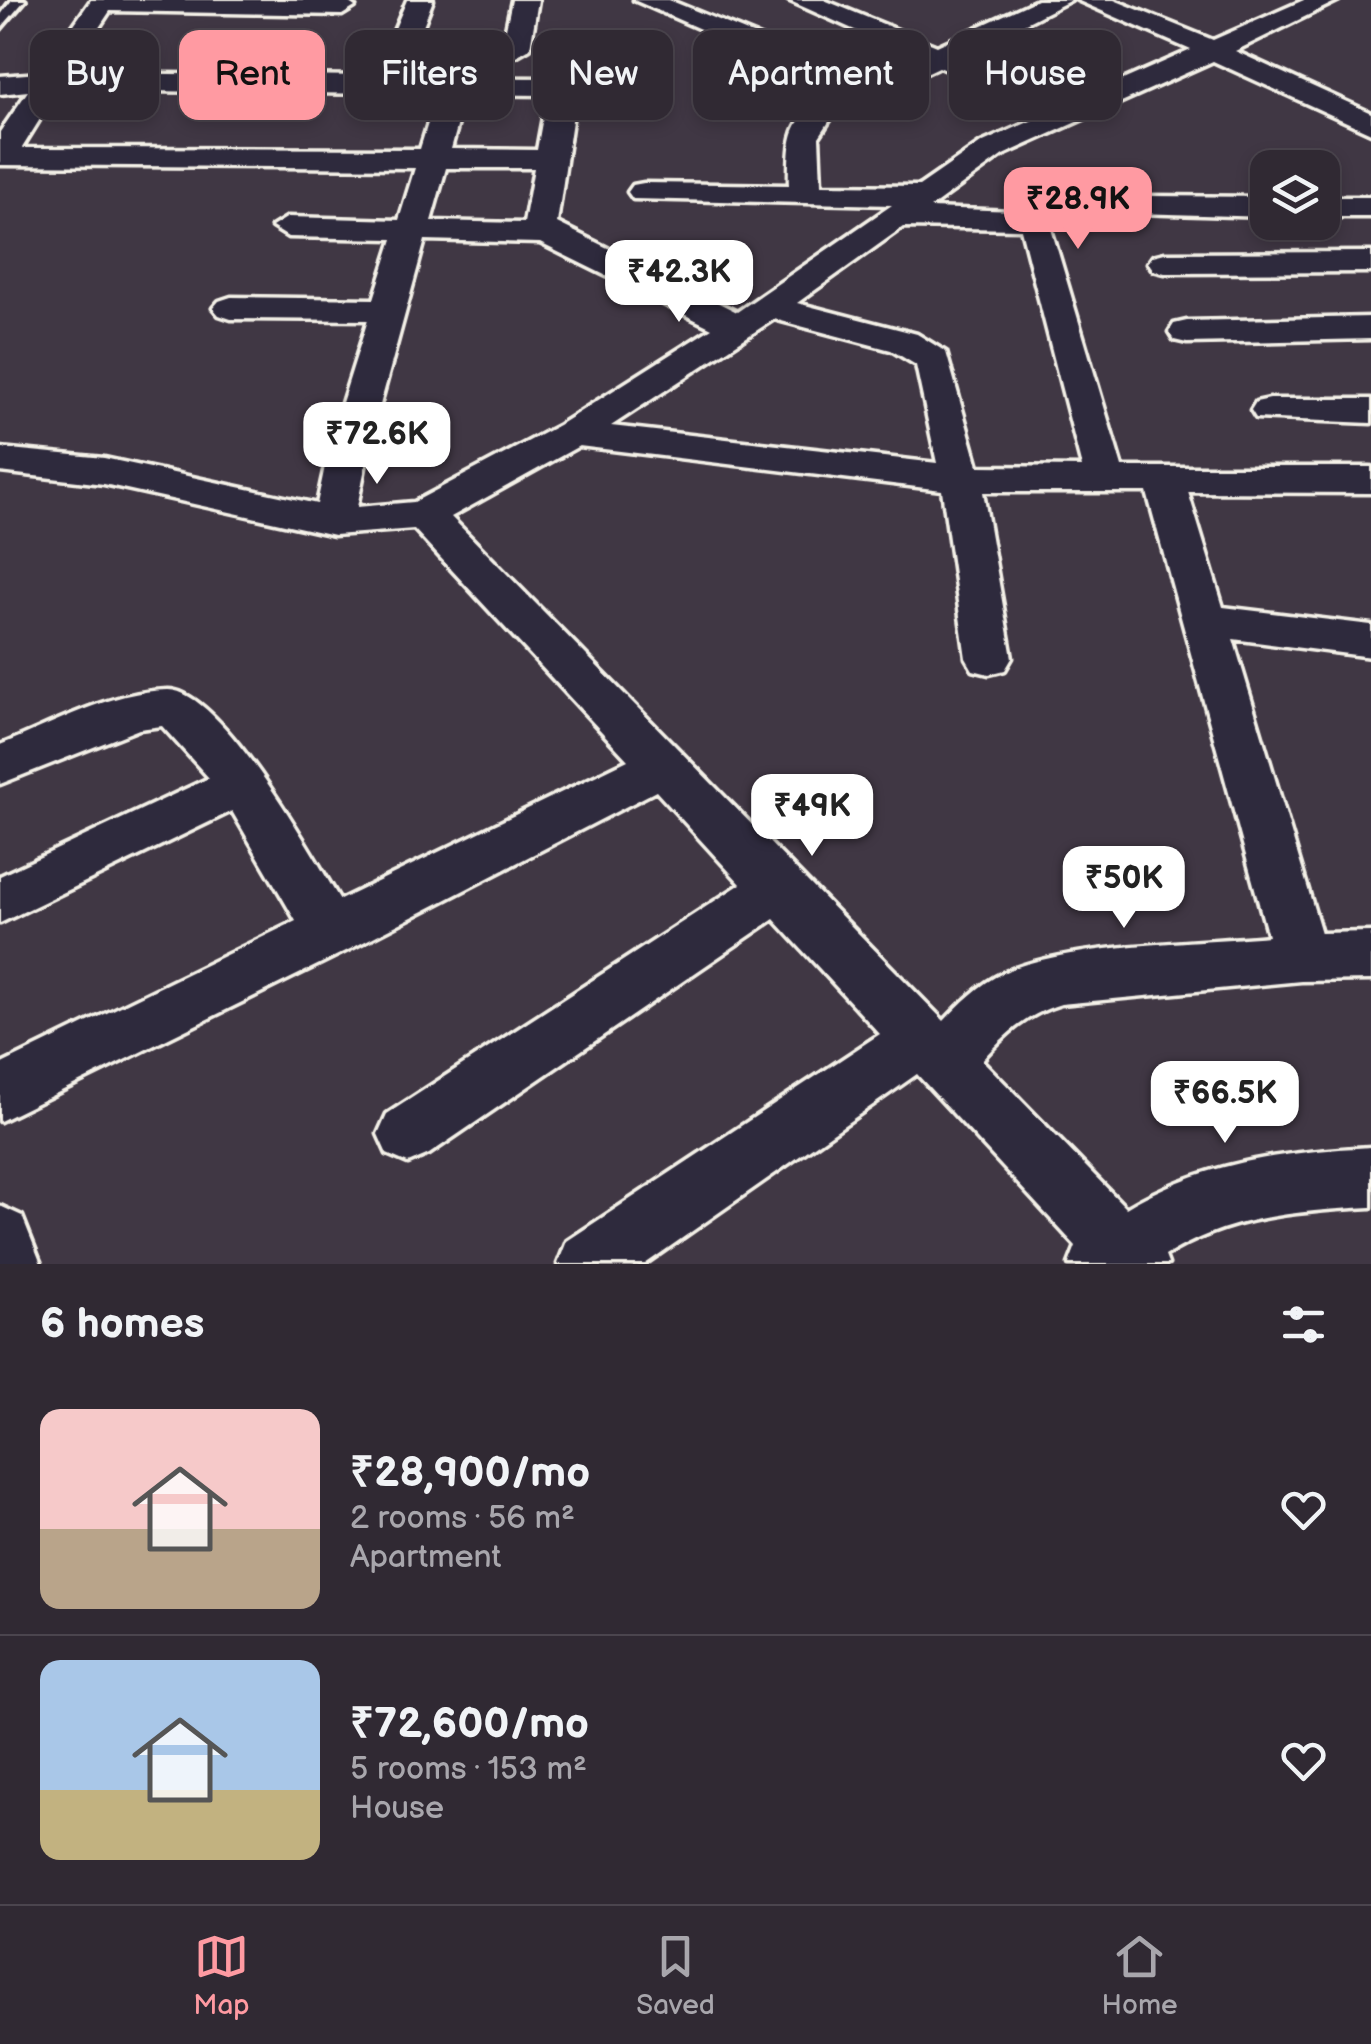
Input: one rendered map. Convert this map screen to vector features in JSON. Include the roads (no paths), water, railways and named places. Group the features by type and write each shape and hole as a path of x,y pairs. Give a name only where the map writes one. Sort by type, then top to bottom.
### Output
{"street":[{"path":"408,30 420,0"},
{"path":"516,48 526,0"},
{"path":"647,0 719,30"},
{"path":"801,0 949,58"},
{"path":"929,62 1058,0"},
{"path":"1090,0 1212,50 1371,124"},
{"path":"1121,89 1326,0"},
{"path":"86,30 104,2 342,7"},
{"path":"159,82 345,85"},
{"path":"0,85 30,83"},
{"path":"30,112 8,142 6,157 553,159"},
{"path":"334,521 351,438 444,120"},
{"path":"545,233 540,225 559,120"},
{"path":"805,194 807,128 814,120"},
{"path":"0,460 104,471 334,521 381,521 424,514 573,433 753,316 992,149 1052,120"},
{"path":"644,192 805,194 1034,219 1104,478"},
{"path":"1147,206 1250,206"},
{"path":"1340,207 1371,207"},
{"path":"288,227 545,233 753,316 904,342 933,360 961,479 989,658"},
{"path":"1166,263 1371,262"},
{"path":"231,308 389,310"},
{"path":"1187,332 1371,328"},
{"path":"1270,410 1371,411"},
{"path":"573,433 961,479 1371,480"},
{"path":"1164,479 1301,957"},
{"path":"424,514 780,886 1119,1259 1182,1210 1222,1194 1272,1183 1371,1177"},
{"path":"1204,620 1371,641"},
{"path":"0,764 133,712 172,707 185,717 240,785 331,933"},
{"path":"0,1094 662,766"},
{"path":"0,902 240,785"},
{"path":"408,1134 780,886"},
{"path":"590,1264 932,1051 1021,991 1061,980 1301,957 1371,956"},
{"path":"0,1238 9,1264"}],"lane":[{"path":"0,24 20,0"}]}
